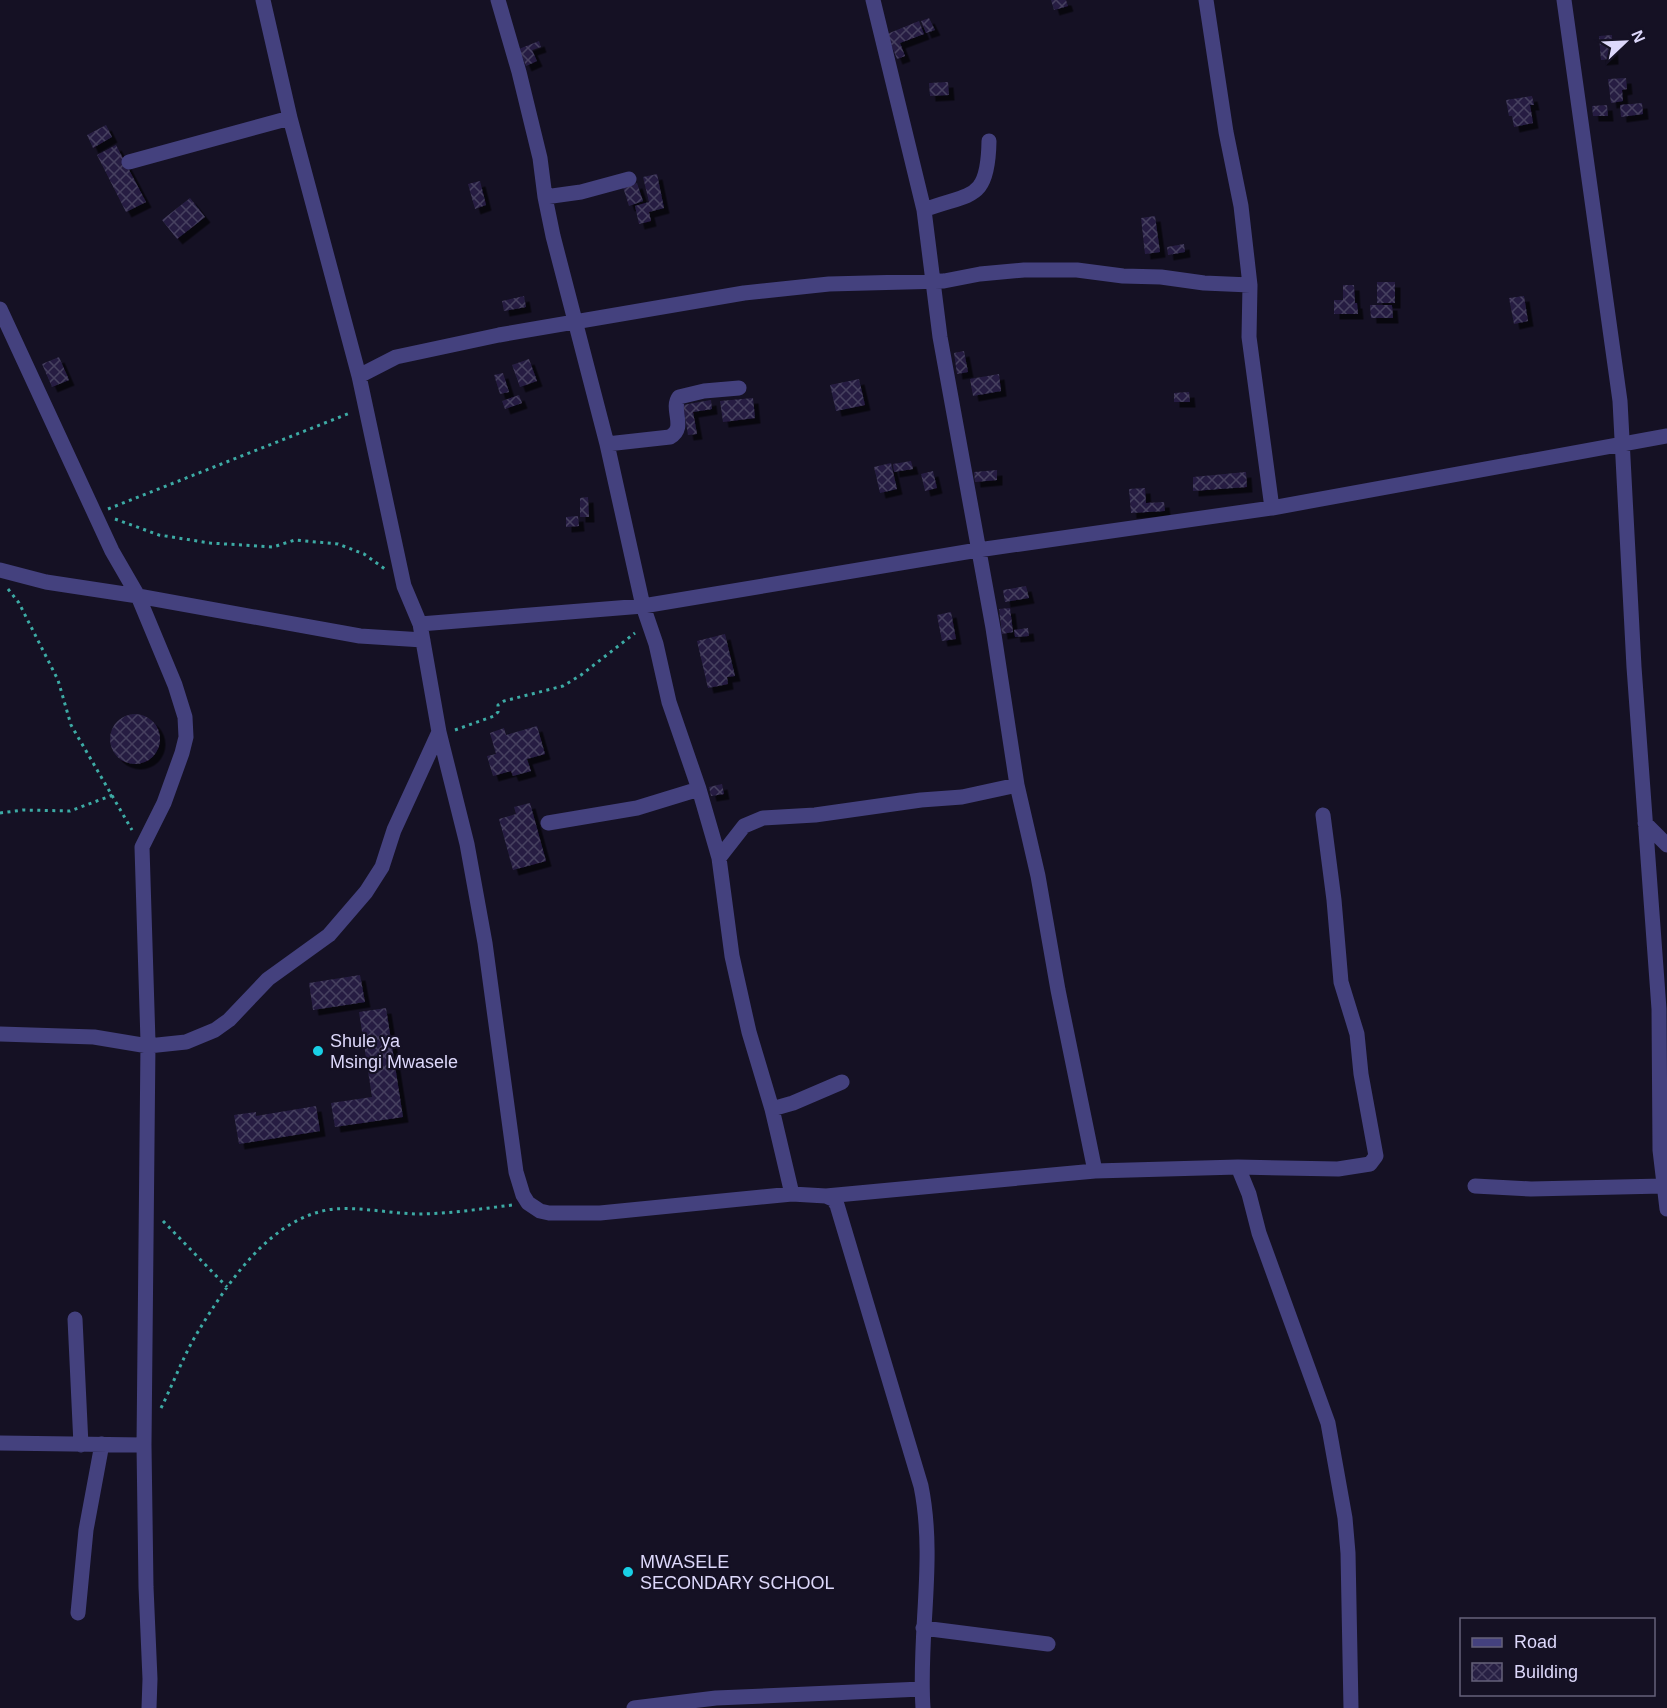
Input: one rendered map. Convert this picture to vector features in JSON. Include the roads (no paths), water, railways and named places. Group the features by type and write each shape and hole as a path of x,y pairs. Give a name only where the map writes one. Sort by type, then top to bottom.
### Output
{"street":[{"path":"263,0 290,118 359,376 404,586 420,624 439,734 467,844 485,943 516,1172 528,1203 540,1211 549,1213 600,1213 792,1194 826,1196 1095,1171 1238,1167 1338,1169 1370,1164 1376,1156 1361,1074 1357,1034 1341,981 1333,888 1323,815"},
{"path":"498,0 525,94 540,158 545,197 608,444 643,606 656,644 669,702 699,789 718,858 732,956 749,1032 772,1108 792,1194"},
{"path":"873,0 924,210 940,337 993,628 1017,785 1038,876 1058,990 1095,1171"},
{"path":"1206,0 1224,122 1241,206 1250,285 1249,337 1272,508"},
{"path":"1564,0 1618,389 1645,823 1663,1009 1660,1150 1667,1209"},
{"path":"129,162 290,118"},
{"path":"924,210 964,198 976,190 986,176 988,141"},
{"path":"545,197 581,192 629,178"},
{"path":"359,376 396,357 576,321 755,292 829,284 933,281 1024,270 1077,270 1123,276 1250,285"},
{"path":"0,309 112,551 138,596 175,685 185,717 186,730 182,753 164,803 142,847 148,1046 144,1445 150,1679 148,1708"},
{"path":"608,444 675,435 678,430 676,403 680,397 704,391 739,388"},
{"path":"420,624 643,606 978,550 1272,508 1667,436"},
{"path":"0,570 46,582 360,636 423,640"},
{"path":"0,1034 94,1037 148,1046 186,1042 215,1030 229,1020 268,980 329,934 366,892 382,867 394,830 439,734"},
{"path":"718,858 744,826 763,818 962,797 1017,785"},
{"path":"548,823 637,808 699,789"},
{"path":"1645,823 1667,845"},
{"path":"772,1108 793,1103 842,1082"},
{"path":"1238,1167 1308,1373 1328,1423 1348,1553 1351,1708"},
{"path":"1475,1186 1531,1189 1663,1186"},
{"path":"826,1196 833,1199 837,1205 921,1486 926,1512 928,1549 921,1689 923,1708"},
{"path":"75,1319 81,1445"},
{"path":"0,1443 144,1445"},
{"path":"78,1613 86,1530 102,1444"},
{"path":"923,1628 1048,1644"},
{"path":"634,1708 716,1698 921,1689"}],"place":[{"name":"Shule ya Msingi Mwasele","path":"318,1051"},
{"name":"MWASELE SECONDARY SCHOOL","path":"628,1572"}]}
